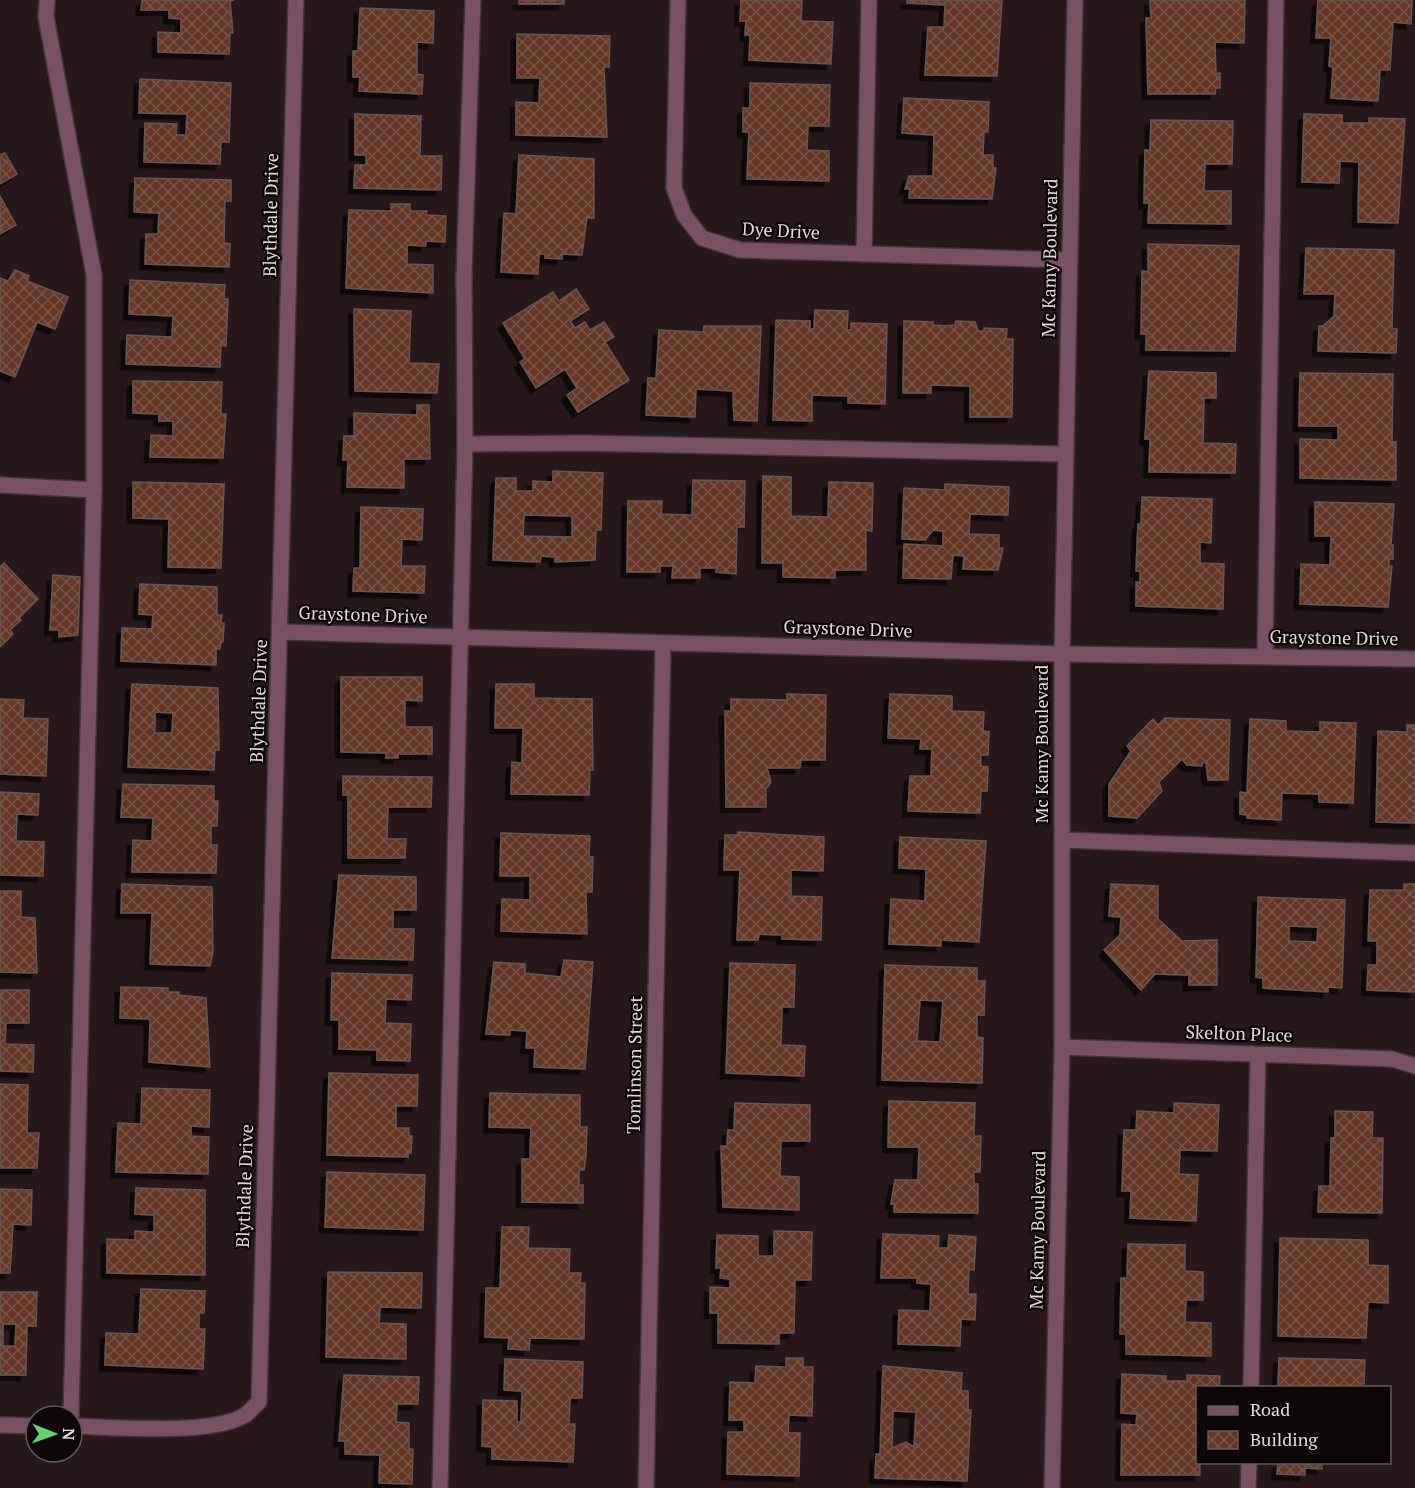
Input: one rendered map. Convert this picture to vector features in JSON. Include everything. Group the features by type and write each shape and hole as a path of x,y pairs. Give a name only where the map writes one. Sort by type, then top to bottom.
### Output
{"street":[{"path":"47,0 46,17 94,275 94,490 71,1404"},
{"name":"Blythdale Drive","path":"84,1426 198,1427 222,1423 244,1415 258,1402 296,0"},
{"path":"440,1488 465,444 464,274 473,0"},
{"name":"Dye Drive","path":"678,0 674,188 684,215 702,238 740,250 1069,260"},
{"path":"864,254 869,0"},
{"name":"Mc Kamy Boulevard","path":"1052,1488 1062,1047 1062,654 1075,0"},
{"path":"1265,657 1275,0"},
{"path":"465,444 595,444 1065,454"},
{"path":"0,485 94,490"},
{"name":"Graystone Drive","path":"280,632 1062,654 1415,659"},
{"name":"Tomlinson Street","path":"646,1488 663,643"},
{"path":"1062,840 1415,853"},
{"name":"Skelton Place","path":"1062,1047 1392,1059 1415,1066"},
{"path":"1251,1386 1258,1054"},
{"path":"0,1425 24,1426"},
{"path":"1248,1488 1249,1464"}],"building":[{"path":"142,0 234,0 230,1 233,33 230,33 229,54 158,52 158,32 181,33 181,19 169,18 169,10 141,10"},
{"path":"519,0 564,0 564,4 519,4"},
{"path":"741,0 802,0 801,21 833,22 831,64 749,60 750,35 745,35 746,21 740,21"},
{"path":"907,0 1002,0 997,76 925,75 928,27 944,27 945,5 907,3"},
{"path":"1150,0 1245,0 1244,43 1215,42 1216,74 1220,73 1220,88 1216,88 1215,94 1148,94 1146,18 1151,18"},
{"path":"1318,0 1412,0 1411,24 1393,22 1390,70 1380,70 1378,101 1331,98 1333,67 1329,66 1331,38 1316,38"},
{"path":"360,8 434,11 433,43 417,42 417,74 423,75 422,94 359,91 360,77 353,77 353,51 358,51"},
{"path":"517,34 610,36 609,67 604,67 607,137 516,135 516,102 539,103 540,78 517,78"},
{"path":"140,79 231,83 229,142 221,142 220,164 144,162 145,123 177,124 176,135 186,135 187,114 139,113"},
{"path":"750,83 830,85 829,126 808,126 807,150 829,151 829,181 747,179 749,132 743,132 743,108 750,108"},
{"path":"904,98 989,102 988,132 984,132 983,155 993,155 993,168 996,168 992,199 909,198 910,189 905,189 909,176 933,176 934,135 902,133"},
{"path":"355,114 421,116 420,156 442,156 441,190 354,188 355,165 366,165 366,155 355,155"},
{"path":"1304,114 1342,115 1342,123 1369,123 1369,118 1405,119 1398,223 1358,222 1359,162 1340,161 1339,183 1302,182"},
{"path":"1151,120 1233,121 1232,164 1205,164 1204,191 1231,191 1231,224 1148,223 1149,203 1144,203 1145,150 1150,150"},
{"path":"5,153 17,174 0,184 0,155"},
{"path":"519,155 594,159 594,218 587,218 582,255 562,254 562,259 545,258 545,254 539,254 538,274 501,272 504,213 516,214"},
{"path":"135,178 231,180 231,201 225,201 224,243 230,244 229,267 145,264 146,234 158,234 159,213 134,212"},
{"path":"0,196 16,225 0,234"},
{"path":"391,204 410,204 410,211 427,211 426,215 446,216 445,242 426,241 426,246 407,245 407,264 433,265 433,293 346,288 349,210 391,211"},
{"path":"1148,244 1239,246 1235,351 1146,350 1146,334 1141,334 1142,271 1148,272"},
{"path":"1306,248 1394,250 1392,328 1397,329 1396,353 1318,351 1319,326 1323,326 1334,316 1335,294 1304,294"},
{"path":"15,270 29,276 27,281 68,297 55,329 37,322 15,377 0,371 0,278 8,281"},
{"path":"130,280 225,285 224,299 228,299 226,346 221,345 220,367 126,364 127,335 172,337 173,316 129,314"},
{"path":"576,289 589,309 570,321 575,328 585,322 590,330 604,322 614,337 605,342 629,380 578,412 567,395 577,388 565,369 536,388 520,362 525,359 503,323 553,292 559,301"},
{"path":"354,309 411,311 409,363 439,364 437,393 355,391"},
{"path":"815,310 848,311 847,330 851,330 851,323 887,324 885,404 848,403 848,396 812,395 812,421 773,420 776,320 810,321 810,329 814,329"},
{"path":"904,321 933,322 933,325 944,326 955,325 956,321 975,322 978,331 984,331 984,328 1007,329 1006,339 1013,339 1012,417 970,417 970,386 931,385 931,393 903,393"},
{"path":"704,326 761,326 757,421 734,420 733,391 696,389 695,417 646,415 648,378 656,378 659,330 703,332"},
{"path":"1149,371 1216,373 1216,398 1204,398 1203,443 1236,444 1235,473 1149,472 1150,439 1145,439"},
{"path":"1300,373 1393,374 1392,442 1396,442 1396,480 1300,478 1300,439 1338,440 1338,426 1299,426"},
{"path":"133,381 222,382 221,414 226,414 223,458 150,457 151,435 173,436 173,421 159,421 159,414 133,413"},
{"path":"417,405 429,405 430,459 404,459 404,488 347,487 348,460 343,460 344,436 354,436 354,413 417,415"},
{"path":"553,471 603,473 601,530 596,530 595,560 555,562 555,557 541,556 540,562 493,560 496,478 516,478 516,491 533,491 533,481 553,482","holes":["524,515 572,516 572,537 523,536"]},
{"path":"763,476 791,477 791,516 828,517 829,482 873,483 872,531 866,530 866,570 835,570 835,578 783,577 783,563 762,563"},
{"path":"693,480 745,481 744,527 737,527 736,574 716,572 717,568 700,568 700,578 672,578 673,566 660,566 660,572 627,572 628,501 662,501 661,514 692,515"},
{"path":"133,482 224,484 221,568 168,567 169,519 133,518"},
{"path":"945,484 1009,487 1008,515 970,514 969,534 999,535 999,548 1003,548 998,570 963,569 964,556 953,555 951,579 903,578 904,544 943,546 943,531 933,530 925,540 902,539 904,488 945,490"},
{"path":"1142,497 1212,499 1211,543 1200,542 1200,563 1224,564 1223,609 1136,606 1136,582 1140,583 1140,571 1136,571 1138,524 1141,524"},
{"path":"1315,502 1394,504 1391,545 1393,545 1393,559 1389,559 1389,566 1392,566 1388,607 1300,604 1301,564 1330,565 1331,536 1315,536"},
{"path":"361,507 423,509 422,540 402,539 401,566 425,566 424,593 353,591 354,568 360,568"},
{"path":"4,563 38,599 19,618 21,620 10,630 13,634 0,647 0,567"},
{"path":"53,575 80,577 78,635 59,637 59,630 50,630"},
{"path":"140,584 217,587 217,615 222,615 221,623 224,623 223,642 221,642 220,649 216,649 216,665 121,661 122,628 152,629 153,615 139,614"},
{"path":"341,677 422,677 422,701 405,700 405,727 432,727 432,754 398,754 398,758 386,758 386,753 341,752"},
{"path":"132,684 218,688 219,750 215,750 214,770 128,767","holes":["155,712 173,713 172,733 155,733"]},
{"path":"496,684 534,684 534,698 592,699 593,770 590,770 589,795 511,794 512,762 522,763 523,728 495,728"},
{"path":"787,694 826,695 825,760 801,760 800,768 767,768 771,782 766,789 766,807 726,807 725,711 731,711 731,699 787,700"},
{"path":"890,694 952,696 952,711 984,712 983,731 989,732 988,755 981,755 981,766 988,767 987,791 981,791 980,813 908,811 910,776 931,776 932,749 920,749 921,739 888,738"},
{"path":"0,699 24,700 23,718 48,719 46,776 0,774"},
{"path":"1165,718 1230,720 1228,780 1208,780 1206,762 1202,763 1202,766 1187,765 1182,759 1159,782 1162,791 1137,818 1109,816 1109,784 1131,751 1127,746 1153,719 1158,725"},
{"path":"1250,719 1286,721 1286,731 1320,732 1320,722 1356,723 1353,803 1319,802 1319,794 1282,793 1281,820 1247,818 1247,815 1240,814 1240,792 1247,793"},
{"path":"1407,725 1415,725 1415,823 1376,822 1378,731 1407,732"},
{"path":"343,776 432,777 431,807 388,807 387,839 406,839 405,858 348,858 348,795 343,795"},
{"path":"123,784 214,786 214,801 218,801 217,826 211,826 211,845 217,845 216,873 132,872 133,840 152,841 153,818 121,817"},
{"path":"0,792 39,794 38,815 17,814 16,841 44,842 43,876 0,875"},
{"path":"738,832 824,837 823,871 791,870 791,896 822,897 821,940 782,939 782,935 759,934 758,940 737,940 740,870 724,870 725,835 738,835"},
{"path":"501,833 590,836 589,857 593,857 592,892 586,892 587,934 501,931 502,899 530,900 530,876 500,876"},
{"path":"900,837 986,841 979,942 941,940 941,946 889,944 891,899 925,901 926,869 899,868"},
{"path":"339,875 416,877 416,910 393,910 393,929 414,929 413,960 332,958"},
{"path":"122,884 212,887 213,952 210,966 150,964 152,913 121,913"},
{"path":"1111,884 1158,886 1158,919 1182,941 1217,940 1217,985 1189,985 1189,975 1155,974 1141,990 1104,950 1120,935 1121,917 1109,916"},
{"path":"1404,884 1415,884 1415,992 1367,990 1368,965 1377,965 1377,941 1368,941 1370,890 1404,890"},
{"path":"0,891 21,891 21,917 35,918 37,973 0,972"},
{"path":"1258,897 1345,900 1342,988 1328,987 1328,992 1263,988 1263,978 1256,977","holes":["1289,926 1318,927 1317,942 1289,941"]},
{"path":"564,960 593,962 585,1069 534,1067 535,1048 526,1048 527,1031 510,1030 510,1035 486,1034 494,962 525,964 525,973 561,977"},
{"path":"730,963 795,965 794,1007 782,1007 781,1045 805,1046 804,1076 726,1073"},
{"path":"885,965 977,968 977,981 985,981 984,1015 977,1015 977,1037 983,1038 982,1083 882,1080","holes":["920,1000 943,1001 940,1042 917,1041"]},
{"path":"332,973 412,975 411,1000 386,999 385,1023 411,1024 410,1061 377,1060 377,1050 339,1049 339,1020 331,1020"},
{"path":"121,987 168,988 168,992 179,992 179,995 206,998 210,1067 149,1062 150,1019 120,1018"},
{"path":"0,990 29,990 29,1023 6,1023 5,1044 34,1045 33,1072 0,1071"},
{"path":"329,1073 418,1075 417,1106 396,1106 396,1128 409,1128 409,1136 412,1136 411,1153 408,1153 408,1157 327,1155"},
{"path":"0,1084 28,1085 27,1133 39,1133 37,1168 0,1168"},
{"path":"142,1088 210,1090 209,1127 191,1126 191,1136 209,1137 208,1174 116,1172 118,1123 141,1124"},
{"path":"490,1093 580,1095 580,1127 587,1127 584,1170 579,1170 579,1185 583,1185 583,1203 522,1202 522,1159 530,1159 531,1128 489,1127"},
{"path":"889,1101 975,1103 974,1136 981,1136 980,1172 974,1172 974,1184 978,1184 978,1213 894,1212 894,1204 891,1204 895,1180 918,1180 919,1147 888,1147"},
{"path":"735,1103 810,1105 810,1141 781,1141 780,1176 799,1177 799,1210 723,1207 721,1146 727,1146 728,1130 734,1130"},
{"path":"1174,1103 1219,1105 1217,1151 1180,1150 1179,1174 1198,1175 1196,1221 1130,1218 1131,1191 1122,1191 1124,1130 1136,1130 1137,1111 1174,1113"},
{"path":"1335,1111 1373,1112 1372,1138 1383,1138 1382,1213 1318,1212 1319,1186 1330,1186 1331,1138 1335,1138"},
{"path":"327,1172 425,1175 423,1230 325,1227"},
{"path":"136,1188 205,1190 205,1275 107,1273 107,1239 135,1240 135,1231 154,1232 154,1215 135,1214"},
{"path":"0,1189 32,1190 31,1225 13,1224 10,1273 0,1273"},
{"path":"502,1227 529,1227 528,1248 570,1249 569,1273 581,1273 580,1283 585,1283 584,1339 530,1338 529,1350 508,1349 509,1338 485,1337 486,1288 500,1288"},
{"path":"774,1231 812,1232 811,1280 795,1280 794,1333 779,1333 779,1344 718,1343 718,1313 710,1313 710,1287 730,1288 730,1279 720,1278 721,1268 716,1268 717,1235 758,1236 758,1256 774,1256"},
{"path":"883,1234 939,1236 938,1248 948,1248 949,1235 976,1237 974,1270 969,1269 968,1294 976,1294 975,1320 961,1319 960,1346 898,1344 899,1310 930,1311 931,1284 917,1283 917,1278 881,1278"},
{"path":"1280,1238 1368,1240 1368,1265 1388,1266 1388,1303 1368,1302 1366,1338 1278,1336"},
{"path":"1128,1244 1185,1245 1185,1271 1203,1272 1203,1300 1186,1300 1185,1322 1211,1323 1211,1356 1126,1354 1126,1334 1120,1334 1121,1278 1127,1278"},
{"path":"328,1272 422,1273 421,1308 380,1307 379,1323 406,1324 406,1359 326,1357"},
{"path":"141,1289 205,1291 204,1313 199,1313 199,1329 205,1329 203,1369 105,1365 106,1333 139,1334"},
{"path":"0,1292 37,1292 36,1326 27,1326 26,1375 0,1375","holes":["3,1324 16,1324 15,1346 3,1346"]},
{"path":"786,1358 803,1358 803,1367 813,1367 812,1416 789,1415 788,1433 800,1433 799,1476 727,1474 728,1432 744,1432 744,1420 729,1420 730,1382 755,1383 756,1366 786,1367"},
{"path":"1279,1358 1365,1360 1364,1384 1358,1384 1358,1386 1278,1386"},
{"path":"505,1359 583,1362 582,1398 570,1398 569,1424 575,1424 573,1462 492,1459 492,1447 482,1446 483,1400 517,1401 517,1422 521,1422 522,1391 504,1390"},
{"path":"883,1366 962,1373 961,1391 968,1391 968,1410 971,1410 967,1481 875,1478 876,1454 880,1454","holes":["893,1411 916,1412 914,1447 906,1442 892,1448"]},
{"path":"1122,1374 1166,1376 1166,1381 1187,1381 1187,1375 1220,1376 1219,1386 1196,1386 1196,1464 1200,1464 1200,1475 1121,1475 1122,1424 1136,1425 1137,1414 1121,1413"},
{"path":"344,1375 419,1377 418,1404 397,1404 396,1422 409,1423 409,1449 413,1449 412,1484 379,1483 380,1455 345,1454 345,1441 339,1441"},
{"path":"1278,1464 1322,1464 1322,1469 1305,1468 1305,1475 1277,1474"}]}
